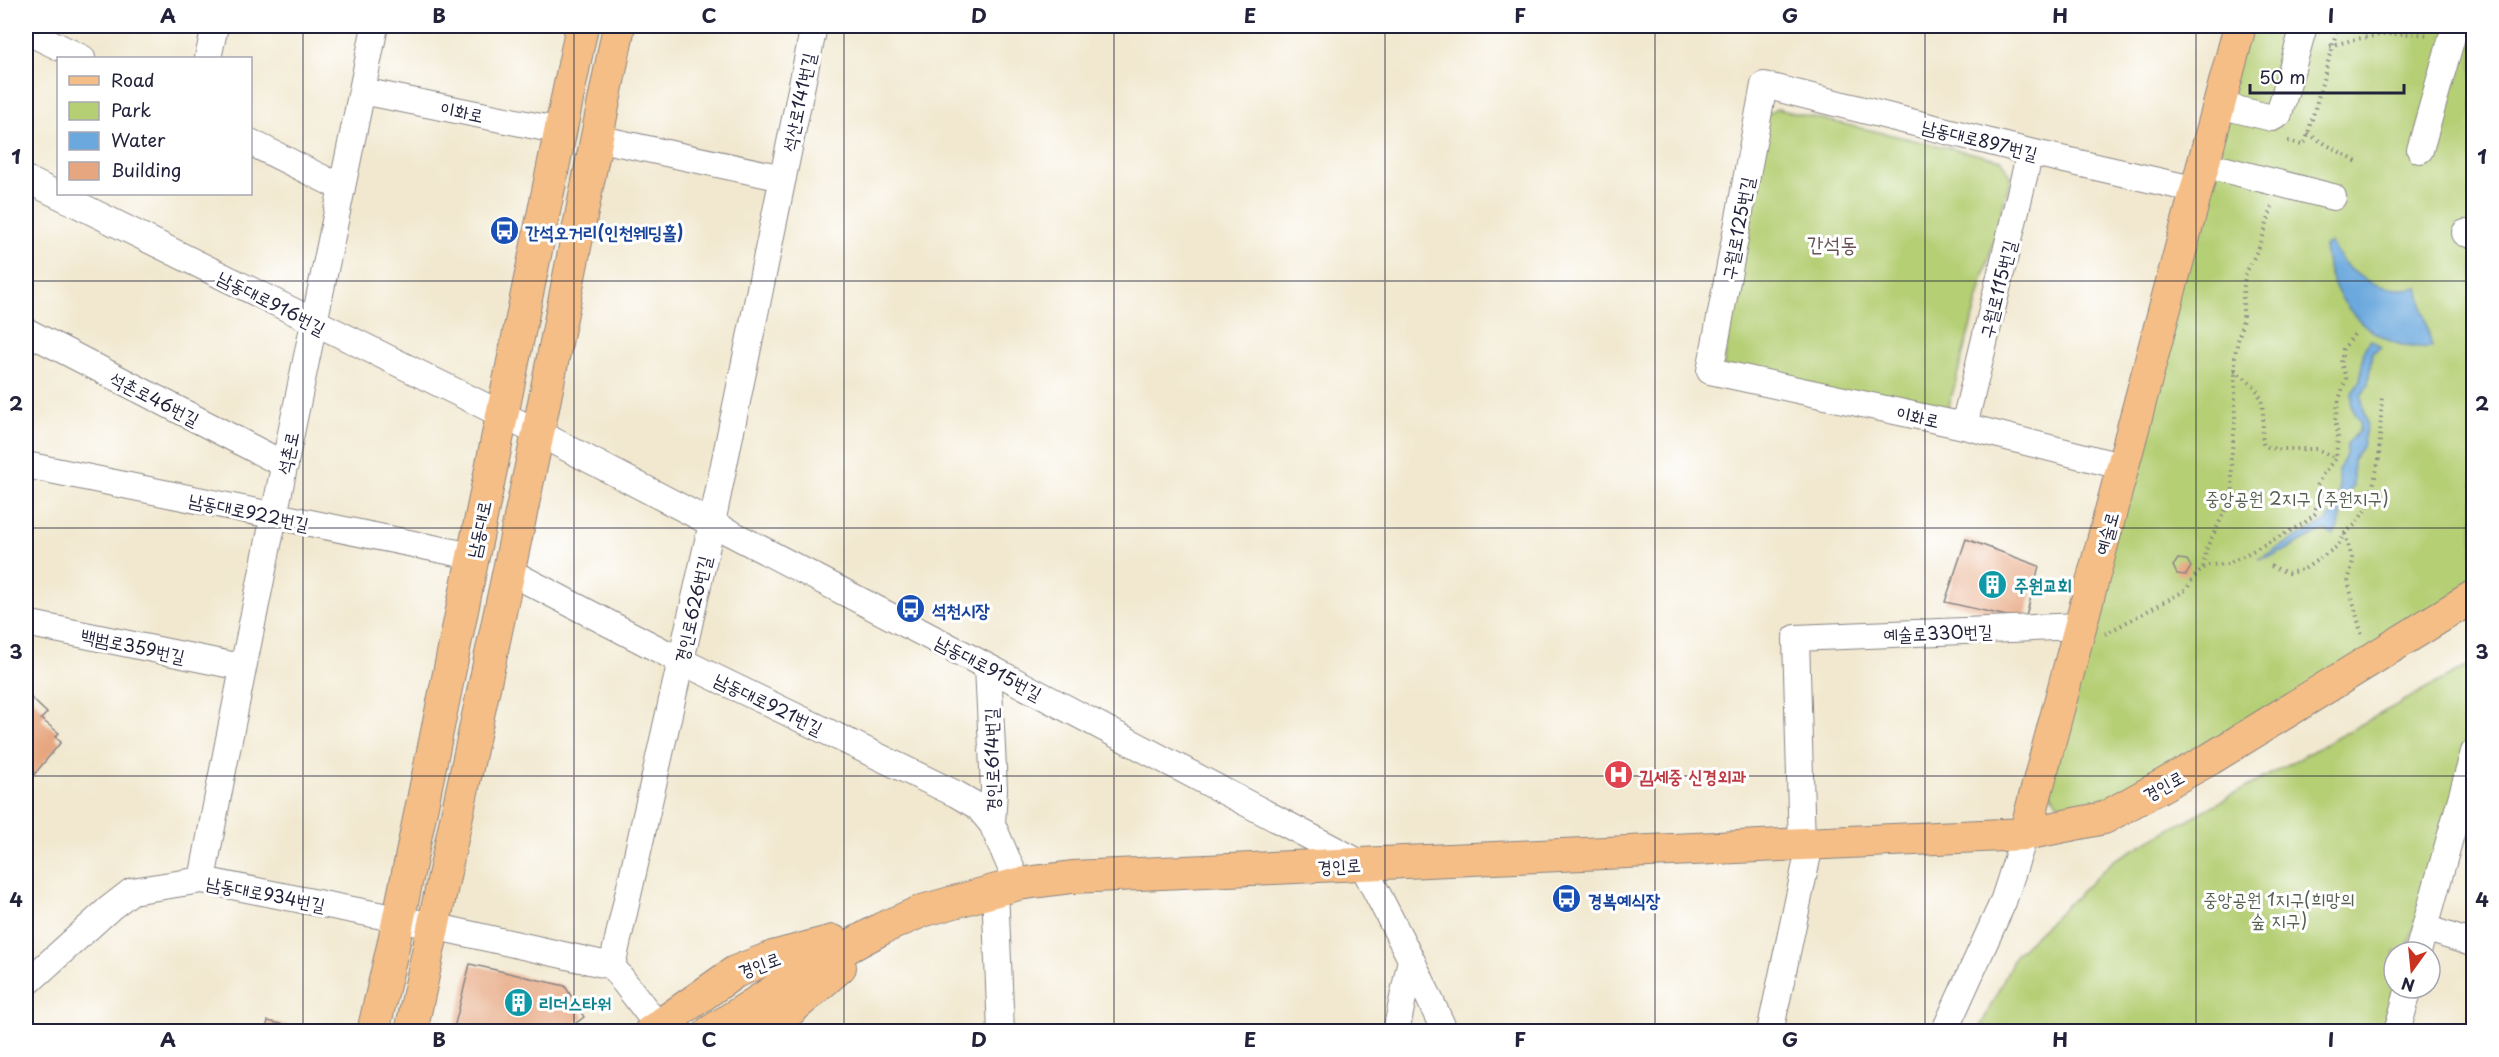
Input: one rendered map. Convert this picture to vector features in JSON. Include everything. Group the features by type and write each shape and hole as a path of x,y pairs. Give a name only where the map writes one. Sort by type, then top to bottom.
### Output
{"main road":[{"name":"남동대로","path":"373,1032 472,556 520,424 561,130 582,26"},
{"path":"411,1032 508,571 520,424 596,138 619,26"},
{"name":"예술로","path":"2025,834 2240,26"},
{"name":"경인로","path":"710,1032 813,966 883,928 922,911 1007,887 1072,877 2025,834 2073,826 2104,818 2210,759 2474,596"},
{"name":"경인로","path":"654,1029 735,972 773,957 883,928"},
{"name":"경인로","path":"765,1032 883,928"}],"street":[{"path":"208,57 214,26"},
{"name":"석촌로","path":"202,880 241,667 315,324 375,26"},
{"name":"석산로141번길","path":"783,178 814,26"},
{"path":"2219,105 2272,118 2279,114 2304,26"},
{"path":"26,31 80,57"},
{"path":"2420,150 2453,33"},
{"name":"남동대로897번길","path":"1764,85 2030,152 2200,177 2279,183 2333,197"},
{"name":"구월로125번길","path":"1710,371 1764,85"},
{"name":"이화로","path":"362,91 561,130"},
{"path":"596,138 783,178"},
{"path":"252,143 342,188"},
{"name":"구월로115번길","path":"1964,426 2030,152"},
{"name":"경인로626번길","path":"612,966 712,523 783,178"},
{"name":"남동대로916번길","path":"26,179 57,195"},
{"name":"남동대로916번길","path":"58,195 520,424"},
{"name":"석촌로46번길","path":"26,331 285,465"},
{"name":"이화로","path":"1710,371 1964,426 2124,467"},
{"name":"남동대로915번길","path":"520,424 1362,864"},
{"name":"남동대로922번길","path":"26,465 472,556"},
{"name":"남동대로921번길","path":"508,571 681,661 956,794 977,806 992,824"},
{"name":"백범로359번길","path":"26,623 241,667"},
{"name":"예술로330번길","path":"1806,845 1796,638 2077,639"},
{"name":"경인로614번길","path":"988,667 994,789 992,824 1007,887"},
{"path":"2422,940 2474,752"},
{"name":"예술로","path":"1944,1032 2003,902 2025,834"},
{"path":"1770,1032 1806,845"},
{"path":"1362,864 1411,959 1445,1032"},
{"name":"남동대로934번길","path":"26,984 132,891 202,880 433,926 612,966"},
{"path":"1001,1032 1007,887"},
{"path":"2442,942 2474,945"},
{"path":"1396,1032 1411,959"},
{"path":"612,966 654,1029"},
{"path":"2397,1032 2406,1000"}],"path":[{"path":"2288,141 2302,145 2306,141 2337,26"},
{"path":"2330,46 2399,32 2429,35 2453,33"},
{"path":"2308,134 2357,162"},
{"path":"2202,569 2207,547 2233,495 2231,458 2235,424 2234,371 2235,354 2244,319 2245,275 2261,243 2279,183"},
{"path":"2474,305 2474,327"},
{"path":"2077,639 2186,590 2194,577 2207,565 2228,564 2303,524 2316,513 2317,485 2336,458 2338,403 2346,378 2341,363 2343,350 2356,332"},
{"path":"2234,371 2250,380 2261,398 2264,414 2262,438 2265,446 2276,449 2317,449 2336,458"},
{"path":"2271,566 2288,573 2303,570 2339,545 2345,533 2356,524 2369,504 2379,459 2382,395"},
{"path":"2345,533 2353,561 2348,582 2352,603 2370,659"}],"shaded area":[{"path":"2473,994 2473,1031 2461,1031"}],"green space":[{"name":"중앙공원 2지구 (주원지구)","path":"2240,26 2473,26 2473,598 2104,818 2078,814 2059,805 2049,790"},
{"path":"1777,109 2002,160 2011,176 1946,417 1721,383 1761,118"},
{"name":"중앙공원 1지구(희망의 숲 지구)","path":"2473,663 2473,739 2410,940 2382,940 2382,1000 2391,1000 2381,1031 1978,1032 2016,954 2114,860"}],"water":[{"path":"2331,243 2346,265 2367,280 2391,288 2418,287 2432,347 2411,347 2391,341 2373,332 2357,318 2344,303 2327,265 2324,245"},
{"path":"2371,340 2381,347 2372,353 2368,385 2361,396 2367,424 2362,447 2353,459 2353,487 2342,498 2338,527 2333,535 2325,531 2284,551 2259,559 2327,521 2334,510 2339,492 2339,469 2346,455 2347,444 2359,431 2360,422 2351,406 2352,393 2360,380 2364,349"}],"building":[{"name":"주원교회","path":"1966,539 2039,566 2025,620 1945,602"},
{"path":"2178,559 2187,560 2191,567 2186,575 2177,574 2173,566"},
{"path":"26,693 47,713 41,719 59,733 55,737 61,742 28,782 26,780"},
{"name":"리더스타워","path":"470,964 565,986 584,1017 564,1032 453,1032"},
{"path":"268,1021 311,1031 311,1032 265,1032"}],"place":[{"name":"간석오거리(인천웨딩홀)","path":"504,231"},
{"name":"주원교회","path":"1993,584"},
{"name":"석천시장","path":"911,609"},
{"name":"김세중 신경외과","path":"1618,775"},
{"name":"경복예식장","path":"1567,899"},
{"name":"리더스타워","path":"518,1002"}],"district":[{"name":"간석동","path":"1832,243"}]}
